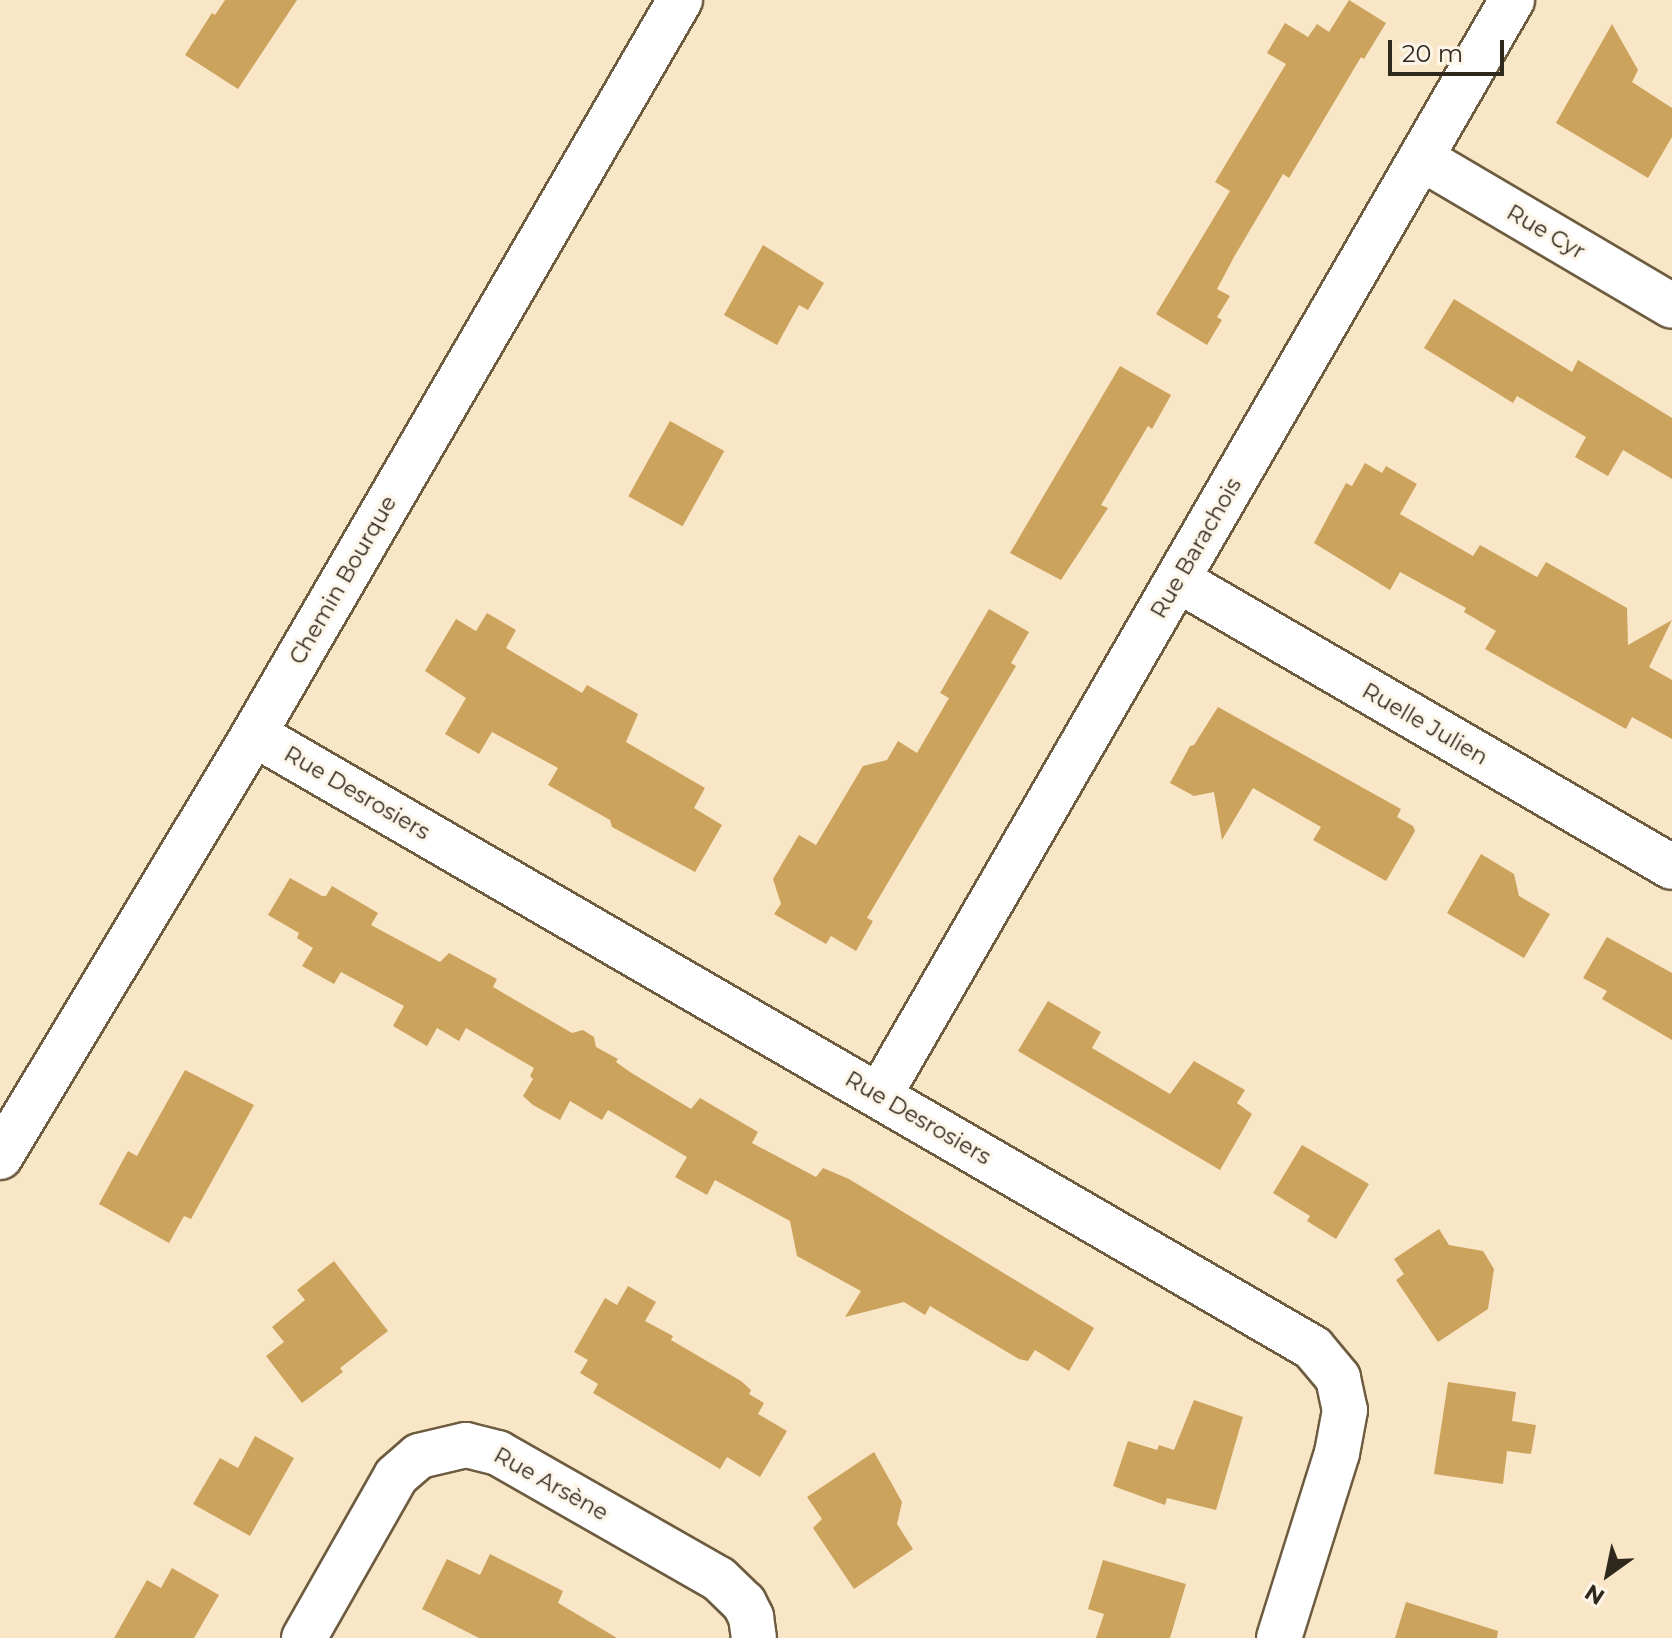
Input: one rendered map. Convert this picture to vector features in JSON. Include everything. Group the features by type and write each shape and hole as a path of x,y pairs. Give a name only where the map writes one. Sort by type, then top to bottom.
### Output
{"street":[{"name":"Chemin Bourque","path":"0,1157 254,734 680,0"},
{"name":"Rue Barachois","path":"879,1096 1512,0"},
{"name":"Rue Cyr","path":"1421,158 1672,306"},
{"name":"Ruelle Julien","path":"1178,580 1672,867"},
{"name":"Rue Desrosiers","path":"254,734 1296,1337 1332,1369 1343,1391 1342,1431 1279,1638"},
{"name":"Rue Arsène","path":"304,1638 396,1476 432,1450 466,1445 498,1453 719,1579 744,1603 751,1617 754,1638"}],"building":[{"path":"225,0 297,0 238,89 185,55 212,13 215,15"},
{"path":"1349,0 1386,23 1364,59 1361,57 1289,178 1283,174 1234,257 1217,289 1230,296 1217,317 1222,320 1207,345 1156,314 1230,191 1215,182 1286,64 1267,53 1285,23 1308,37 1317,24 1329,32"},
{"path":"1612,24 1638,70 1632,82 1672,108 1672,137 1648,178 1556,123"},
{"path":"763,245 824,283 808,310 799,305 777,345 724,315"},
{"path":"1454,299 1572,372 1578,360 1672,418 1672,479 1623,450 1608,476 1575,457 1586,437 1517,396 1513,403 1424,348"},
{"path":"1120,366 1171,395 1152,429 1148,426 1101,505 1108,508 1061,580 1010,553"},
{"path":"670,421 724,451 683,526 628,496"},
{"path":"1365,463 1382,473 1386,466 1417,484 1400,514 1473,556 1480,545 1537,577 1546,562 1627,608 1628,645 1672,620 1649,667 1672,680 1672,739 1632,717 1626,729 1485,649 1496,631 1464,612 1466,608 1400,572 1390,590 1314,543 1346,483 1352,486"},
{"path":"989,609 1029,632 1011,663 1016,666 867,918 873,921 856,951 831,936 826,944 774,914 781,904 773,879 799,835 816,845 863,766 887,760 898,741 917,753 949,698 940,693"},
{"path":"487,613 516,630 506,648 582,693 587,685 638,714 626,742 705,788 694,808 722,825 695,872 612,827 610,820 548,785 558,768 492,732 479,754 445,734 466,698 425,671 456,619 476,631"},
{"path":"1218,707 1401,809 1397,817 1413,826 1415,831 1386,881 1313,840 1321,827 1253,788 1222,840 1214,792 1194,796 1170,783 1190,746 1194,745"},
{"path":"1481,854 1514,874 1519,896 1550,914 1524,958 1447,913"},
{"path":"290,878 322,896 326,896 332,886 378,913 371,925 440,962 449,953 497,979 493,987 572,1033 583,1030 594,1037 596,1047 618,1059 616,1062 691,1109 700,1098 758,1132 752,1143 816,1177 823,1168 849,1179 1094,1328 1069,1371 1035,1350 1028,1361 1019,1359 930,1306 925,1315 904,1302 845,1317 861,1291 797,1256 790,1221 715,1180 707,1195 675,1177 687,1157 608,1110 602,1120 570,1101 560,1120 533,1105 523,1096 533,1079 530,1076 534,1068 466,1028 459,1041 437,1028 427,1046 393,1026 404,1006 341,972 334,984 302,966 313,948 297,938 299,933 268,915"},
{"path":"1607,937 1672,973 1672,1040 1602,999 1607,991 1583,978"},
{"path":"1048,1001 1101,1032 1092,1048 1170,1094 1194,1061 1245,1090 1237,1103 1252,1114 1220,1170 1018,1051"},
{"path":"185,1070 254,1105 191,1219 184,1216 169,1243 99,1204 128,1151 137,1156"},
{"path":"1302,1145 1369,1184 1336,1239 1307,1221 1310,1216 1273,1193"},
{"path":"1439,1229 1449,1245 1483,1251 1494,1269 1488,1309 1438,1342 1396,1280 1404,1274 1394,1259"},
{"path":"334,1261 388,1331 340,1368 343,1372 302,1403 266,1356 284,1342 272,1327 305,1300 297,1290"},
{"path":"628,1286 656,1302 645,1321 741,1381 751,1390 749,1394 764,1403 758,1414 787,1431 760,1477 727,1457 720,1469 593,1393 598,1384 580,1373 588,1360 574,1352 605,1298 617,1305"},
{"path":"1448,1382 1516,1392 1512,1421 1536,1425 1531,1454 1507,1451 1503,1484 1434,1474"},
{"path":"1194,1400 1243,1417 1216,1510 1167,1498 1165,1505 1113,1486 1128,1441 1157,1450 1159,1445 1174,1450"},
{"path":"255,1436 294,1458 250,1536 193,1504 220,1458 238,1468"},
{"path":"874,1452 902,1502 897,1524 913,1549 854,1589 813,1528 822,1519 807,1497"},
{"path":"490,1554 563,1591 558,1603 617,1638 479,1638 422,1609 447,1559 480,1575"},
{"path":"1103,1560 1186,1584 1170,1638 1096,1638 1104,1614 1088,1609"},
{"path":"172,1568 219,1595 194,1638 114,1638 147,1580 161,1588"},
{"path":"1406,1602 1498,1631 1497,1638 1395,1638"}]}
